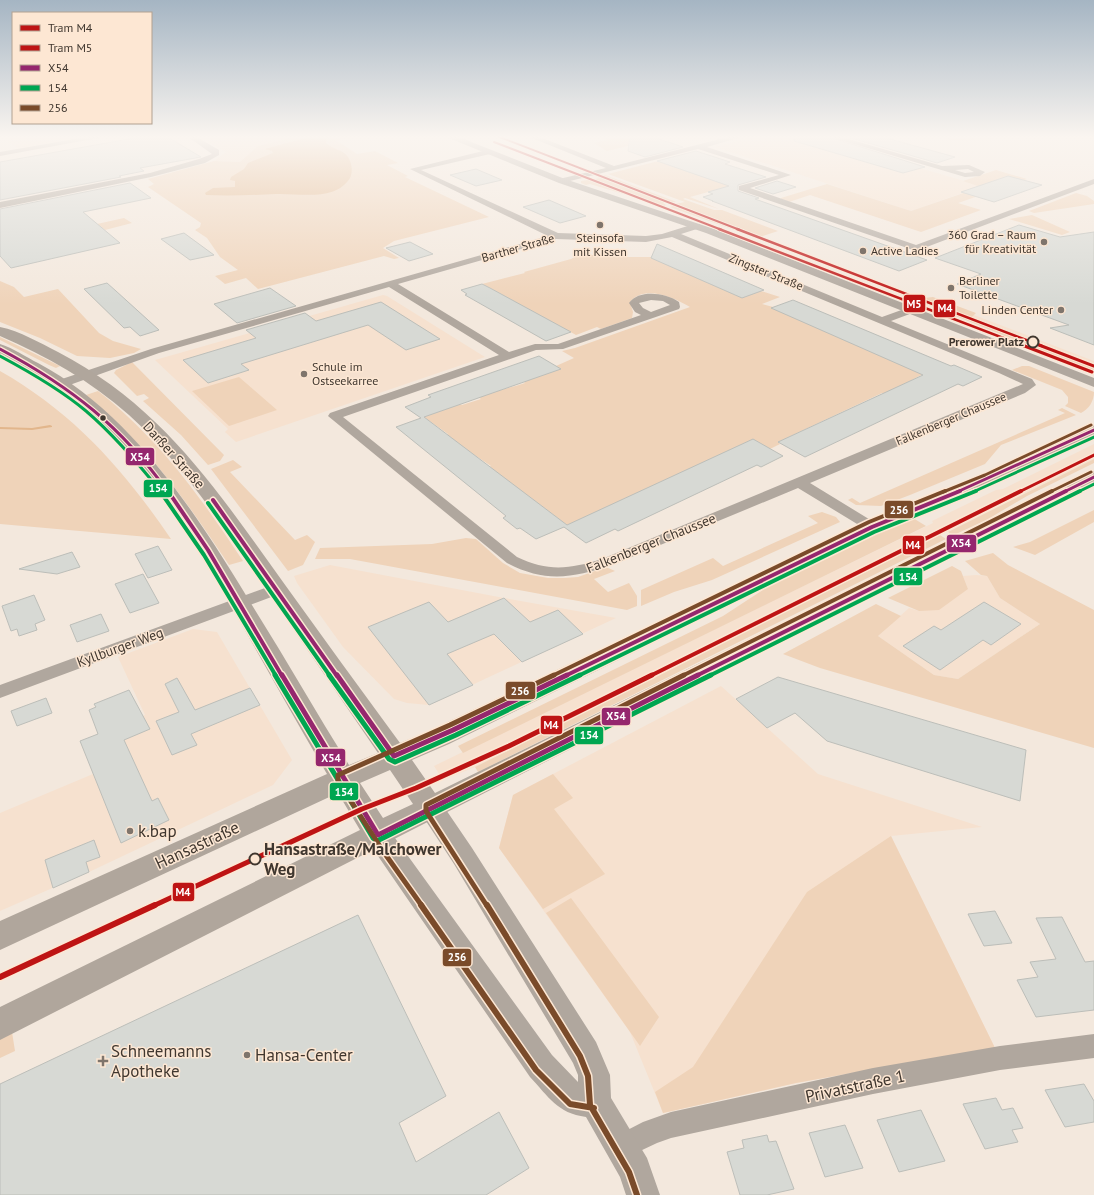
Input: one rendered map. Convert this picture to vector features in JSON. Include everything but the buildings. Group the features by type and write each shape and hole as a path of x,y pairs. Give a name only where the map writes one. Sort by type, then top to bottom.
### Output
{"main road":[{"name":"Darßer Straße","path":"0,331 46,353 85,375 120,400 150,425 189,468 276,588 431,808"},
{"name":"Darßer Straße","path":"0,349 34,367 88,405 121,437 160,479 240,602 378,835"},
{"path":"394,756 453,730 872,527 987,480 1094,430"},
{"path":"0,1024 867,588 1094,477"},
{"name":"Hansastraße","path":"0,936 394,756"}],"street":[{"path":"0,205 67,192"},
{"path":"462,192 556,236"},
{"name":"Zingster Straße","path":"594,192 697,226 1094,383"},
{"path":"753,192 916,248 1065,192"},
{"path":"673,234 697,226"},
{"name":"Zingster Straße","path":"673,234 1003,371"},
{"name":"Barther Straße","path":"60,384 155,351 556,236 646,239 673,234"},
{"path":"390,284 508,356 535,347 560,347 650,315"},
{"path":"883,320 911,310"},
{"name":"Falkenberger Chaussee","path":"508,356 334,416 512,560 538,572 558,573 580,572 1030,385 1028,382 1003,371"},
{"path":"799,482 872,527"},
{"path":"240,602 276,588"},
{"name":"Kyllburger Weg","path":"0,692 240,602"},
{"path":"431,808 463,856 585,1053 594,1075 595,1102 635,1170 643,1195"},
{"path":"378,835 541,1066 573,1100 595,1102"},
{"name":"Privatstraße 1","path":"621,1147 652,1131 671,1125 873,1081 1000,1058 1094,1046"}],"shaded area":[{"path":"155,192 436,192 489,217 394,241 383,248 399,258 394,259 384,256 258,289 246,278 225,284 215,276 238,270 220,257 207,238 195,230 200,227 201,223"},
{"path":"207,192 330,192 316,195 206,195 205,193"},
{"path":"616,192 649,192 676,202 663,203 666,205 664,206"},
{"path":"657,192 709,192 690,197 719,209 685,198 683,199 714,210 722,210 778,231 757,238 670,207 673,206 670,205 685,202"},
{"path":"801,192 851,192 911,211 967,192 990,192 958,203 981,210 921,232 810,195 789,202 781,198"},
{"path":"852,192 966,192 911,211"},
{"path":"1076,193 1087,196 1094,201 1094,204 1034,213 1029,211"},
{"path":"1032,215 1070,232 1062,235 1009,219"},
{"path":"124,218 132,223 105,230 97,224"},
{"path":"581,254 617,257 654,257 780,297 762,304 773,307 925,373 885,394 882,393 778,442 780,444 770,449 567,525 489,467 491,466 446,436 448,434 424,417 460,404 462,405 481,399 478,397 525,383 523,381 560,369 556,366 574,358 562,351 575,348 690,307 660,294 643,294 630,302 633,312 632,318 601,329 597,327 576,335 482,284 525,273 524,272 571,259"},
{"path":"0,281 14,287 24,297 58,289 99,333 113,341 141,349 134,353 110,358 77,356 40,338 0,322"},
{"name":"Schule im Ostseekarree","path":"383,295 387,296 485,357 236,442 225,432 228,429 155,360"},
{"path":"933,297 976,313 972,317 1090,362 1085,364 1094,368 1094,372 914,299"},
{"path":"974,315 1094,361 1094,368 1085,364 1089,361 971,316"},
{"path":"0,337 60,366 56,368 49,365 0,340"},
{"path":"132,362 224,455 220,461 208,465 181,435 143,401 149,398 144,394 137,396 114,373 116,370"},
{"path":"1022,366 1029,366 1094,392 1093,399 1081,413 1065,406 1068,403 1068,397 1062,390 1012,370"},
{"path":"0,371 27,387 51,405 96,445 135,490 171,539 0,524"},
{"path":"239,377 277,410 229,426 192,391"},
{"path":"98,391 120,409 140,429 177,470 211,514 243,561 229,565 197,518 164,474 128,434 86,395"},
{"path":"1062,408 1076,415 1001,445 985,464 881,506 856,505 848,500 852,498 860,503 1065,413 1058,410"},
{"path":"1094,444 1094,459 475,767 443,780 434,766 933,523 932,521 996,490 1003,489"},
{"path":"1094,459 1094,463 1027,496 988,519 954,535 948,532"},
{"path":"233,460 242,467 230,472 295,540 307,535 315,542 303,565 288,571 211,469"},
{"path":"1094,510 1094,522 1035,555 1013,547 1030,542"},
{"path":"822,512 836,517 840,522 712,580 674,592 641,606 641,590 713,558 723,566 818,523 808,516"},
{"path":"913,518 926,526 463,753 458,746 723,616 775,582 840,549"},
{"path":"940,535 946,539 478,772 475,767"},
{"path":"466,538 476,539 503,563 520,573 548,578 564,578 578,577 606,567 615,571 594,579 608,592 629,583 637,596 637,606 627,610 350,559 315,559 320,548 432,544"},
{"path":"993,553 1008,565 1094,610 1094,748 820,668 783,654 876,604 901,616 878,636 934,675 958,679 1040,624 1000,598 987,576 981,575 965,561"},
{"path":"330,565 616,618 429,705 407,703 394,699 343,647 297,583 294,576"},
{"path":"952,566 961,571 968,589 939,610 919,611 888,598"},
{"path":"963,576 987,576 1000,598 1040,624 958,679 934,675 878,636 909,608 919,611 968,589"},
{"path":"193,629 217,632 292,760 273,785 89,872 0,911 0,813 93,774 80,741 145,715 118,657"},
{"path":"721,686 818,774 982,827 891,836 996,1050 896,1065 796,1083 663,1113 630,1032 499,848 513,795"},
{"path":"553,774 573,798 554,809 605,874 543,909 499,848 513,795"},
{"path":"891,836 996,1050 896,1065 796,1083 663,1113 655,1092 693,1067 807,892"},
{"path":"571,898 659,1017 640,1046 546,913"},
{"path":"12,1032 15,1051 0,1058 0,1039"}],"waterway":[{"path":"0,428 32,429 50,426"}],"tram line":[{"name":"M5","path":"623,192 1092,372"},
{"name":"M4","path":"642,192 1094,366"},
{"name":"M4","path":"0,977 362,809 416,788 509,746 1094,455"}],"transit line":[{"name":"X54","path":"0,349 46,375 90,406 117,431 165,488 187,518 228,582 378,835 1094,477"},
{"name":"154","path":"0,356 66,395 86,411 113,436 161,493 204,555 224,587 344,792 373,838 377,841 1094,484"},
{"name":"256","path":"594,1108 570,1104 536,1070 383,851 338,781 338,775 450,725 869,522 985,475 1091,425"},
{"name":"X54","path":"213,500 394,756 453,730 872,527 987,480 1094,430"},
{"name":"154","path":"208,503 389,759 395,762 456,735 874,532 989,486 1094,437"},
{"name":"256","path":"637,1195 629,1172 590,1105 588,1076 580,1056 458,859 426,811 426,805 858,587 1091,472"}],"place":[{"name":"Steinsofa mit Kissen","path":"600,225"},
{"name":"360 Grad – Raum für Kreativität","path":"1044,242"},
{"name":"Active Ladies","path":"863,251"},
{"name":"Berliner Toilette","path":"951,288"},
{"name":"Linden Center","path":"1061,310"},
{"name":"Prerower Platz","path":"1033,342"},
{"name":"Schule im Ostseekarree","path":"304,374"},
{"name":"k.bap","path":"130,831"},
{"name":"Hansastraße/Malchower Weg","path":"255,859"},
{"name":"Hansa-Center","path":"247,1055"},
{"name":"Schneemanns Apotheke","path":"103,1061"}]}
